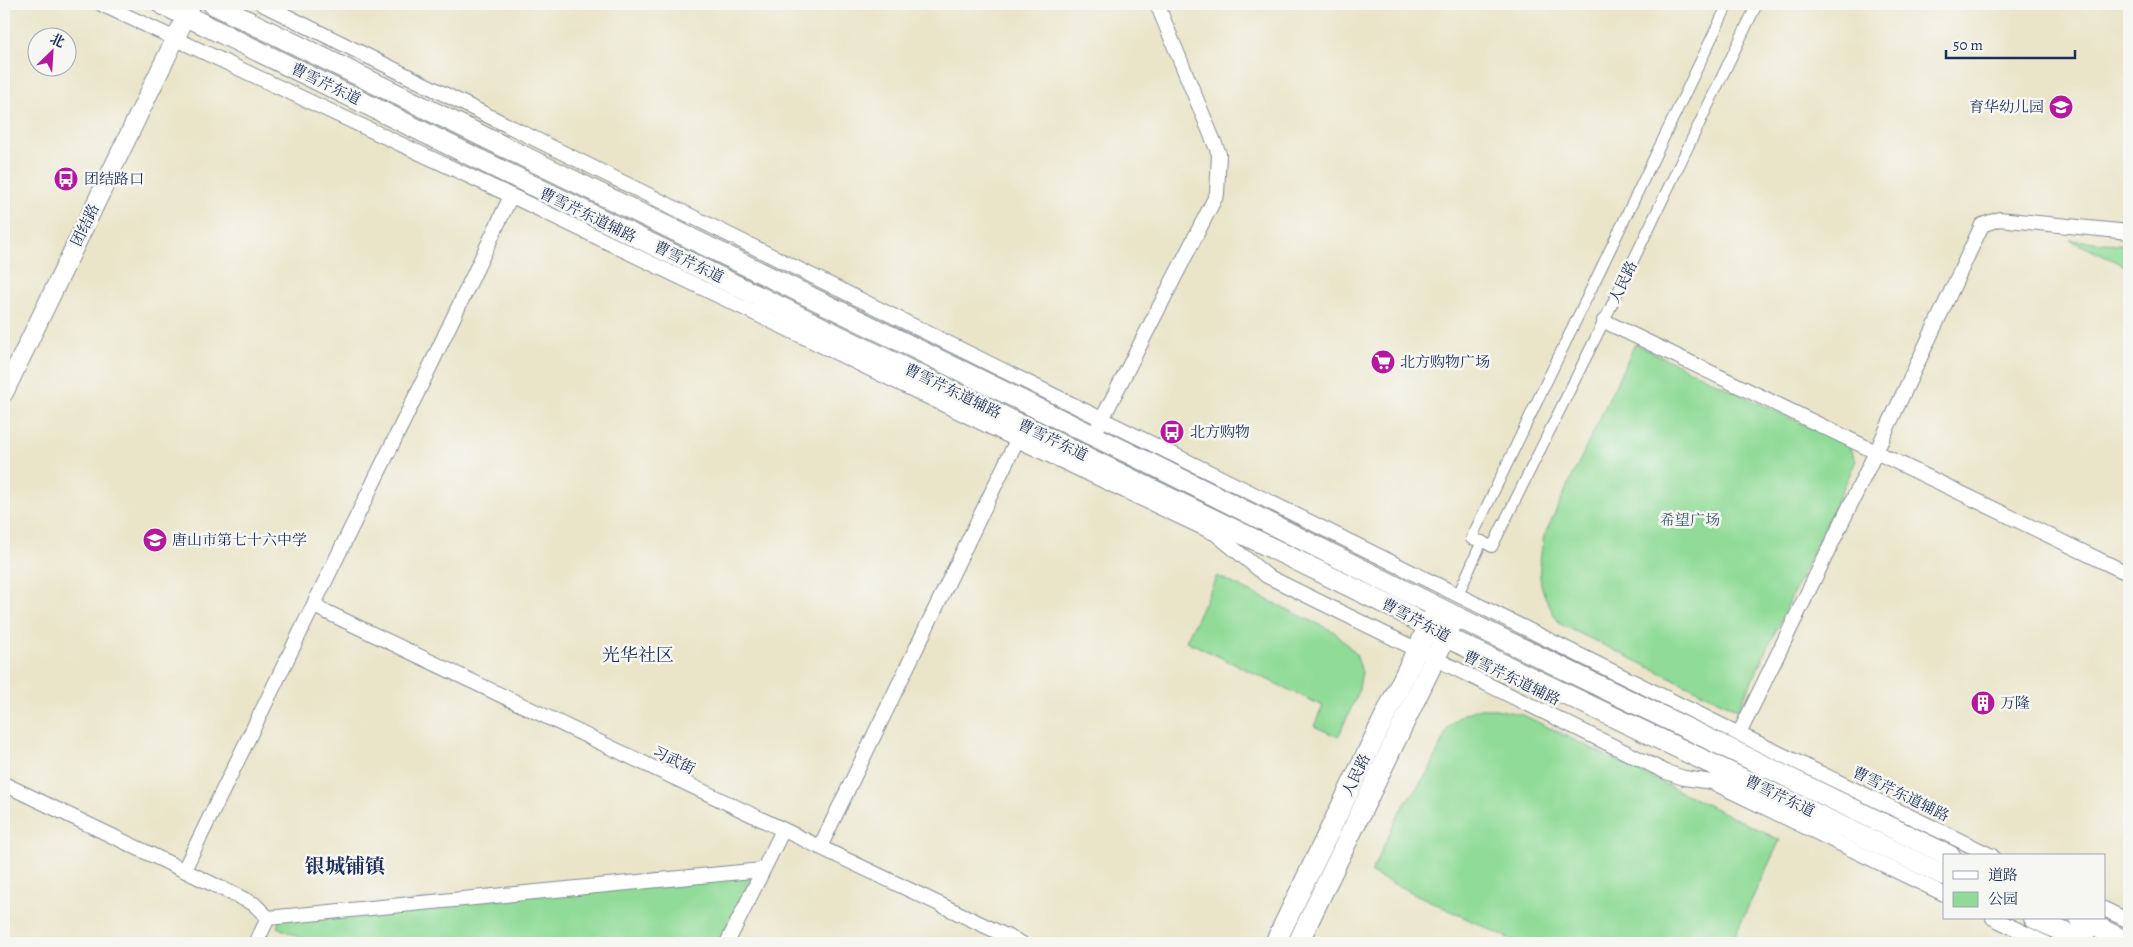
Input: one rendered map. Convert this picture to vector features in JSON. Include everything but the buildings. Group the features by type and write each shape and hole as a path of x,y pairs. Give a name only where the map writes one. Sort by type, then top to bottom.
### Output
{"main road":[{"name":"曹雪芹东道","path":"162,4 189,10 1382,602 1446,637 1943,875"},
{"name":"曹雪芹东道","path":"214,4 1098,428 1447,612 1946,854"},
{"name":"人民路","path":"1275,943 1428,626 1447,612"},
{"name":"人民路","path":"1298,943 1446,637 1447,612"},
{"path":"2038,920 2086,943"},
{"path":"2083,920 2129,943"}],"street":[{"name":"曹雪芹东道辅路","path":"101,4 511,196 1016,440 1216,534 1267,576 1666,772 1684,778 1712,782 1943,894"},
{"name":"曹雪芹东道辅路","path":"262,4 1098,428 1458,595 1988,854"},
{"path":"1098,428 1217,194 1219,154 1156,4"},
{"name":"人民路","path":"1728,4 1471,539 1482,541 1492,547 1757,4"},
{"name":"团结路","path":"4,393 189,10"},
{"path":"184,870 314,606 511,196"},
{"path":"1739,734 1876,452 1982,225 1998,219 2129,232"},
{"path":"1604,320 2129,574"},
{"path":"820,847 1016,440"},
{"path":"1458,595 1482,541"},
{"name":"习武街","path":"314,606 1021,943"},
{"path":"4,784 254,904 268,918"},
{"path":"727,943 783,830"},
{"path":"268,918 762,870"},
{"path":"2106,911 2129,922"},
{"path":"256,943 268,918"},
{"path":"1997,920 2045,943"}],"green space":[{"path":"2070,240 2129,245 2129,268"},
{"name":"希望广场","path":"1635,344 1849,446 1856,461 1738,710 1560,624 1543,592 1540,562 1544,536"},
{"path":"1217,576 1335,632 1356,654 1362,672 1358,693 1338,737 1314,726 1323,706 1186,641"},
{"path":"1476,709 1496,709 1523,715 1780,840 1731,943 1518,943 1371,873 1400,811 1429,771 1448,728 1460,716"},
{"path":"759,864 720,943 311,943 277,927 281,916"}],"place":[{"name":"育华幼儿园","path":"2061,107"},
{"name":"团结路口","path":"66,179"},
{"name":"北方购物广场","path":"1383,362"},
{"name":"北方购物","path":"1172,432"},
{"name":"唐山市第七十六中学","path":"155,540"},
{"name":"万隆","path":"1983,703"}],"district":[{"name":"光华社区","path":"638,655"},
{"name":"银城铺镇","path":"345,866"}]}
